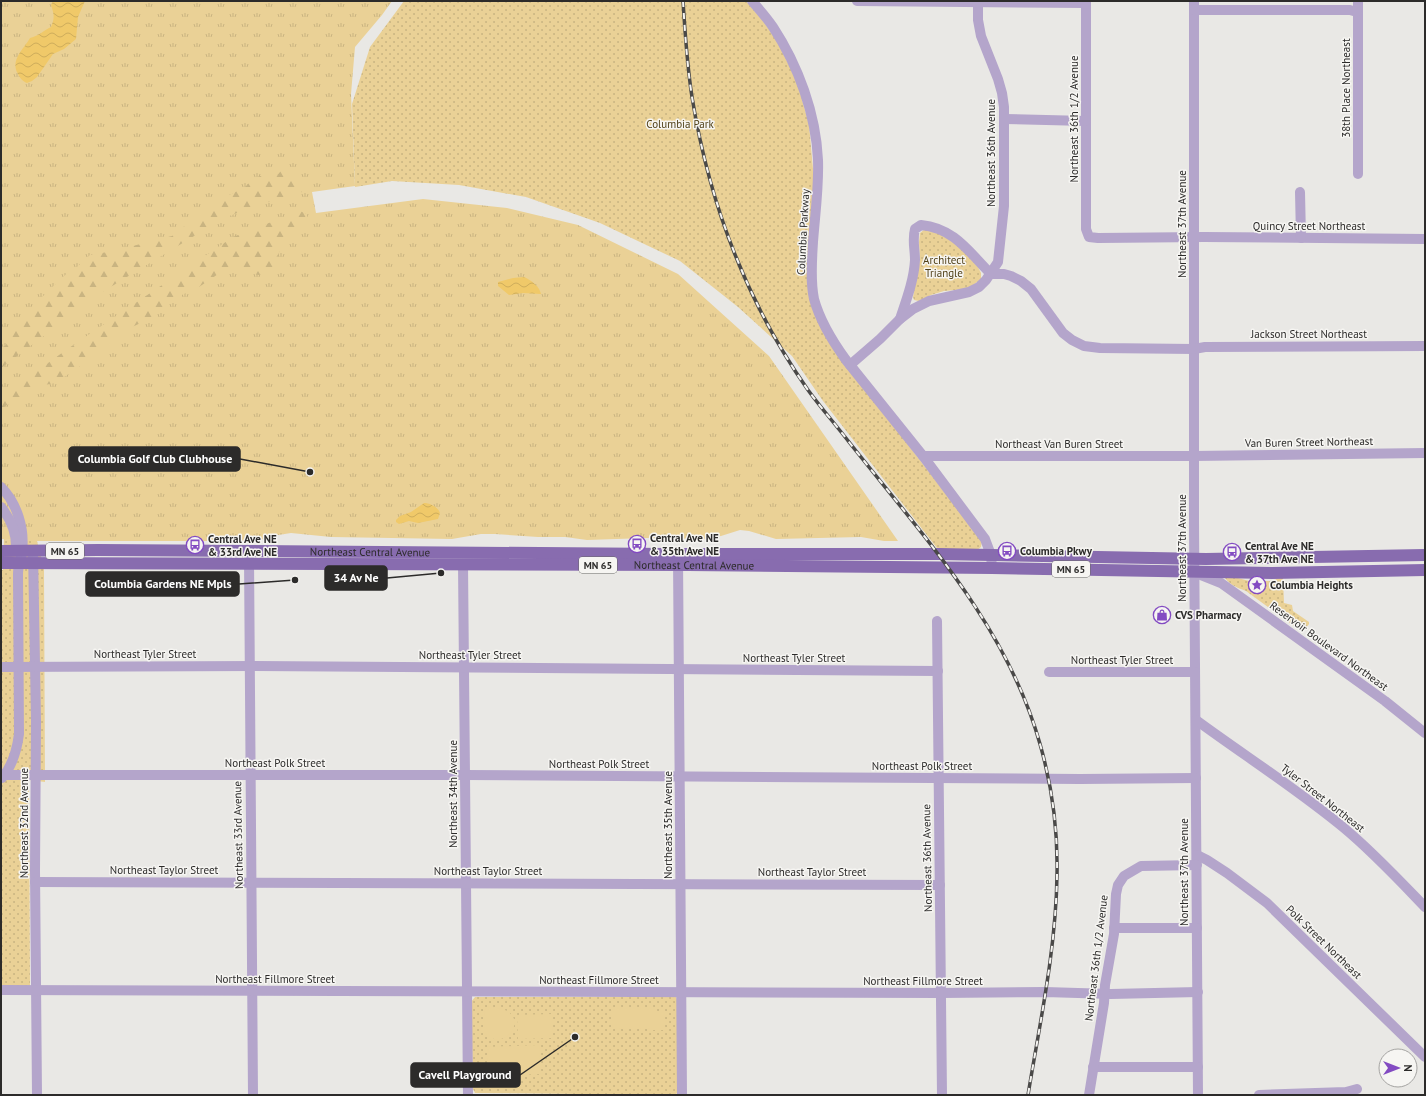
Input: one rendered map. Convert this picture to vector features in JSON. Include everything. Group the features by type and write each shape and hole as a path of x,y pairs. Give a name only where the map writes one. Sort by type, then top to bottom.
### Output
{"main road":[{"name":"Northeast Central Avenue","path":"1,551 26,554 249,557 678,560 1194,572"},
{"name":"Northeast Central Avenue","path":"1,563 18,563 26,554"},
{"name":"Northeast Central Avenue","path":"249,557 464,564 991,555 1194,558"},
{"name":"MN 65","path":"1194,558 1324,558 1425,555"},
{"path":"1320,572 1325,564 1359,560 1367,556"},
{"path":"1272,573 1281,568 1290,566 1313,564 1324,558"},
{"name":"MN 65","path":"1194,572 1272,573 1425,570"}],"street":[{"name":"Columbia Parkway","path":"752,1 772,25 788,51 808,105 817,142 818,179 812,259 814,299 831,338 923,456 985,539 991,555 992,568"},
{"path":"857,1 1086,2"},
{"name":"38th Place Northeast","path":"1358,1 1358,174"},
{"name":"Northeast 36th Avenue","path":"978,2 978,20 981,36 998,79 1004,107 1004,206 998,262 991,274"},
{"name":"Northeast 36th 1/2 Avenue","path":"1086,2 1086,229 1089,237"},
{"path":"1194,5 1350,10 1357,12"},
{"name":"Northeast 37th Avenue","path":"1194,5 1194,572 1198,1095"},
{"path":"1004,119 1086,121"},
{"path":"1300,192 1301,238"},
{"path":"850,364 913,309 929,301 969,292 979,287 991,274 965,245 951,235 937,227 921,225 915,229 913,236 915,261 911,284 900,319"},
{"name":"Quincy Street Northeast","path":"1089,237 1425,239"},
{"name":"Jackson Street Northeast","path":"991,274 1004,274 1021,281 1031,289 1063,333 1072,340 1084,346 1100,348 1194,349 1205,347 1425,346"},
{"name":"Van Buren Street Northeast","path":"1194,456 1425,453"},
{"name":"Northeast Van Buren Street","path":"923,456 1194,456"},
{"path":"1,487 17,510 26,554"},
{"path":"1,507 12,524 16,537 26,554"},
{"name":"Northeast 32nd Avenue","path":"26,554 35,666 37,1095"},
{"name":"Northeast 33rd Avenue","path":"249,557 253,1095"},
{"name":"Northeast 35th Avenue","path":"678,560 682,1095"},
{"path":"2,776 12,764 19,734 20,667 18,563"},
{"name":"Northeast 34th Avenue","path":"464,564 468,1095"},
{"name":"Reservoir Boulevard Northeast","path":"1194,572 1221,583 1391,706 1425,733"},
{"name":"Northeast 36th Avenue","path":"938,620 938,778 942,1095"},
{"name":"Northeast Tyler Street","path":"1,667 250,666 938,671"},
{"name":"Northeast Tyler Street","path":"1049,672 1195,672"},
{"name":"Tyler Street Northeast","path":"1196,720 1296,790 1345,828 1425,907"},
{"name":"Northeast Polk Street","path":"2,776 465,775 1196,778"},
{"name":"Northeast 36th 1/2 Avenue","path":"1089,1095 1114,928 1118,885 1124,876 1141,866 1197,860"},
{"name":"Polk Street Northeast","path":"1197,860 1207,860 1267,903 1425,1057"},
{"name":"Northeast Taylor Street","path":"36,882 940,884"},
{"path":"1114,928 1197,928"},
{"name":"Northeast Fillmore Street","path":"1,990 1045,992 1104,994 1198,992"},
{"path":"1093,1067 1198,1067"},
{"path":"1259,1095 1346,1092 1357,1089"}],"green space":[{"path":"1,1 392,1 355,47 351,94 355,186 312,192 316,213 423,199 507,208 578,225 678,274 769,356 898,541 884,541 861,537 776,539 749,531 740,530 721,536 703,539 646,538 587,540 565,537 481,534 452,539 331,537 291,533 272,536 257,541 30,541 1,539"},
{"name":"Columbia Park","path":"404,1 746,1 764,22 777,41 797,82 809,124 814,180 814,309 906,442 982,541 981,547 976,551 940,552 823,401 792,356 738,307 680,261 600,223 526,197 459,185 392,181 355,187 352,104 370,47"},
{"path":"282,170 291,171 302,183 302,192 252,207 222,219 104,291 1,368 1,349 6,345 21,317 64,276 76,268 90,255 113,251 172,236 191,221 203,214 215,202 245,187 254,178 261,176 271,178"},
{"path":"300,211 307,214 308,224 287,238 280,250 274,266 259,275 227,268 199,287 175,298 155,316 126,330 85,363 55,383 34,387 1,409 1,397 66,350 233,237"},
{"name":"Architect Triangle","path":"925,229 933,230 958,245 978,267 981,273 981,279 968,289 944,291 919,301 914,300 913,297 920,259 920,233"},
{"path":"4,539 37,541 44,569 45,782 29,780 30,986 1,986 1,570 3,570"},
{"path":"1283,577 1284,603 1292,605 1293,611 1309,622 1306,628 1301,631 1246,591 1232,584 1225,578 1238,578 1249,581 1270,581"},
{"path":"475,997 676,997 678,1093 673,1095 475,1093 473,1089 471,1002"},
{"path":"490,1006 508,1011 514,1019 514,1028 509,1035 502,1039 494,1039 485,1033 484,1010"},
{"path":"613,1009 651,1009 651,1012 664,1012 664,1030 652,1030 651,1028 613,1029"},
{"path":"552,1014 553,1038 518,1039 517,1015"},
{"path":"539,1045 540,1074 488,1076 487,1047"}],"water":[{"path":"53,1 85,1 78,17 76,39 64,49 53,54 37,77 27,83 21,79 18,74 16,69 16,60 30,38 51,27 54,18 51,5"},
{"path":"524,277 535,284 541,294 523,293 509,295 498,286 498,282"},
{"path":"424,503 438,509 440,513 438,519 418,523 409,521 399,524 396,522 400,516 411,512"}],"railway":[{"path":"683,1 689,73 699,136 720,213 749,287 786,357 808,390 933,548 985,621 1007,660 1025,701 1040,744 1051,792 1055,825 1057,875 1051,958 1028,1095"}],"place":[{"name":"Columbia Golf Club Clubhouse","path":"310,472"},
{"name":"Central Ave NE & 35th Ave NE","path":"637,544"},
{"name":"Central Ave NE & 33rd Ave NE","path":"195,545"},
{"name":"Columbia Pkwy","path":"1007,551"},
{"name":"Central Ave NE & 37th Ave NE","path":"1232,552"},
{"name":"34 Av Ne","path":"441,573"},
{"name":"Columbia Gardens NE Mpls","path":"295,580"},
{"name":"Columbia Heights","path":"1257,585"},
{"name":"CVS Pharmacy","path":"1162,615"},
{"name":"Cavell Playground","path":"575,1037"}]}
